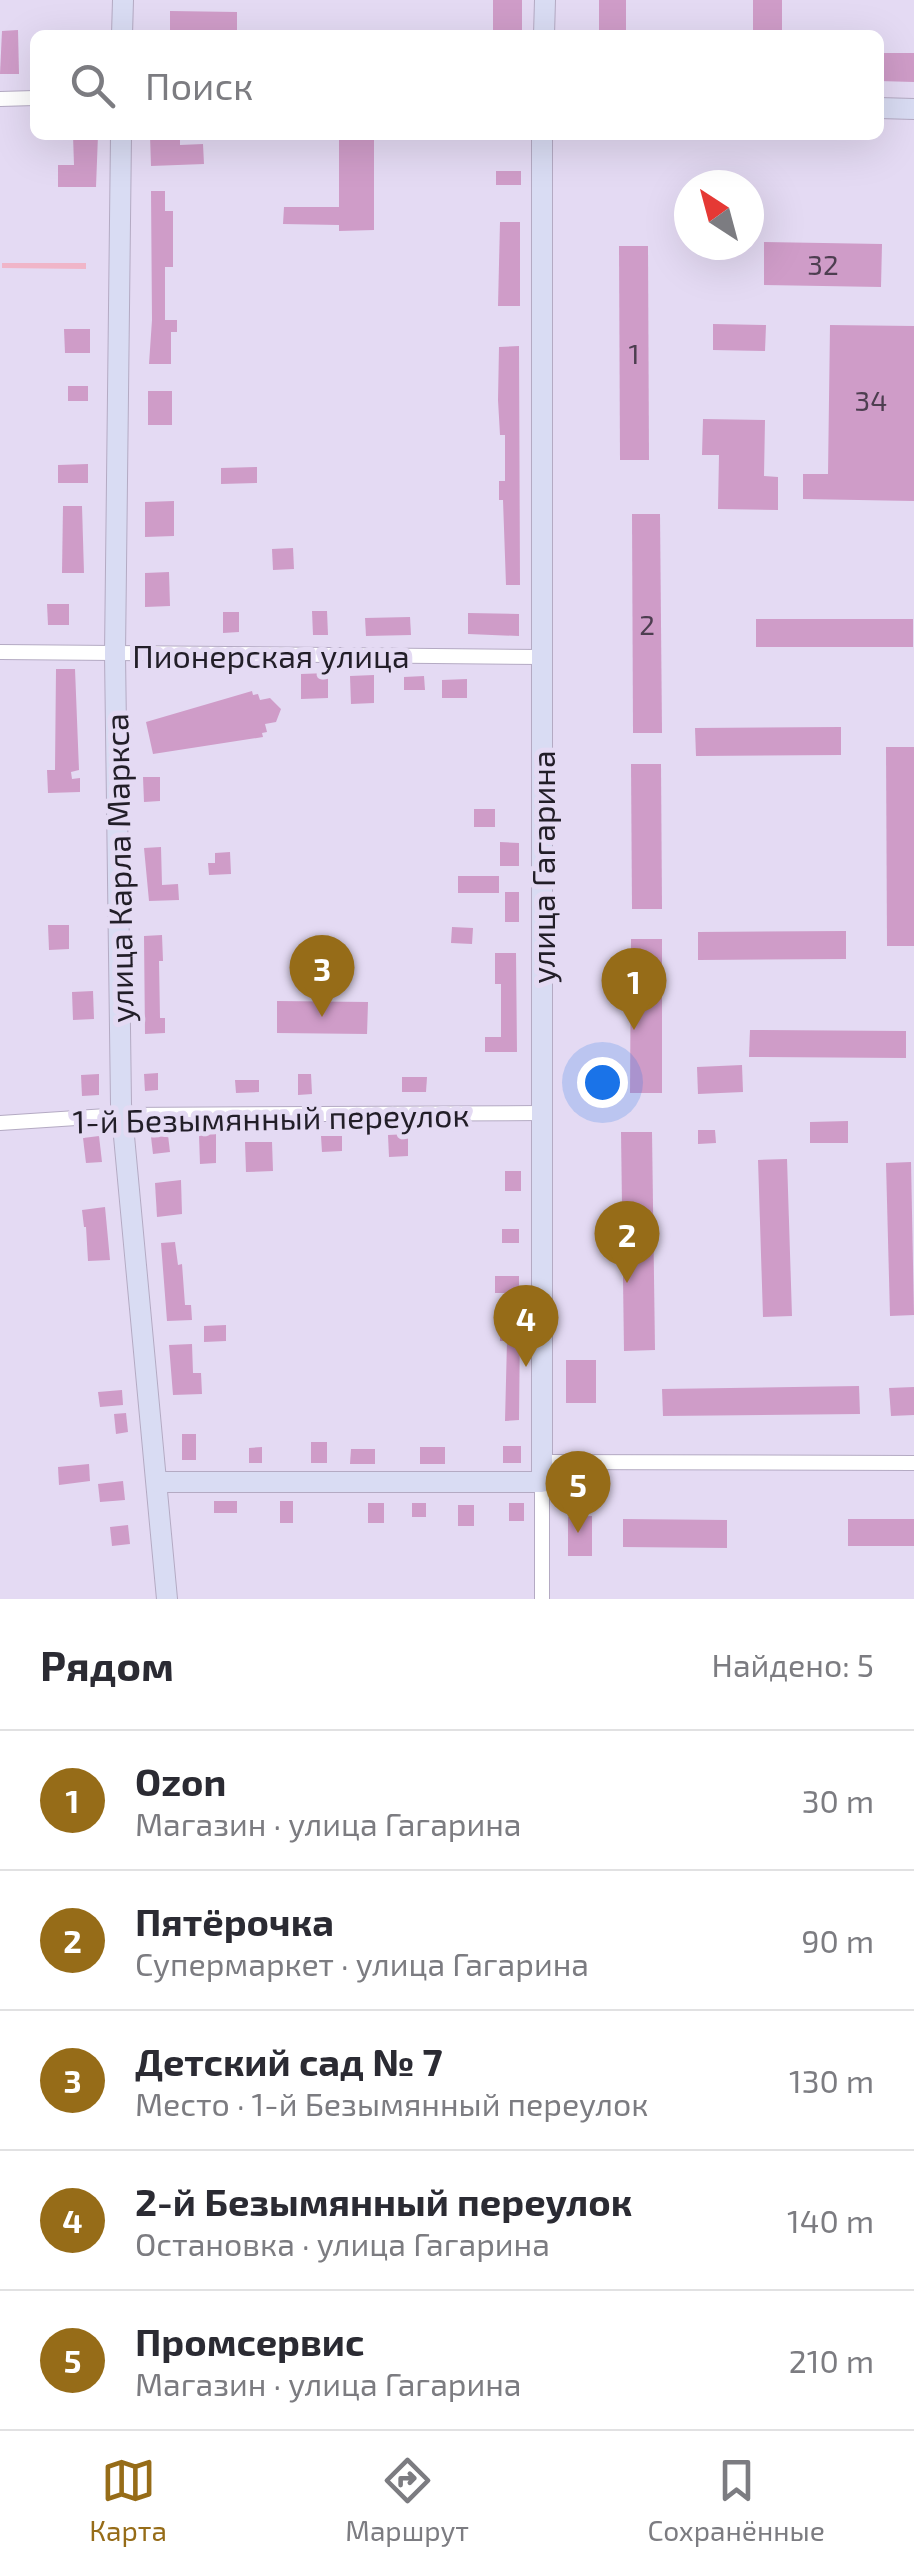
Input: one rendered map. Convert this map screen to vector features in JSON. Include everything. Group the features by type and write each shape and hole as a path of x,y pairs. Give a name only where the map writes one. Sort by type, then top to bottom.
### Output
{"main road":[{"path":"122,30 123,0"},
{"path":"544,30 545,0"},
{"path":"884,108 914,108"},
{"name":"улица Карла Маркса","path":"121,140 115,654 122,1116 167,1599"},
{"name":"улица Гагарина","path":"542,140 542,1472"},
{"path":"158,1482 542,1472"}],"street":[{"path":"0,99 30,98"},
{"name":"Пионерская улица","path":"0,652 542,657"},
{"name":"1-й Безымянный переулок","path":"0,1123 122,1116 542,1114"},
{"path":"542,1472 914,1462"},
{"name":"улица Гагарина","path":"542,1472 542,1599"}],"shaded area":[{"path":"2,263 86,263 86,269 2,268"}],"building":[{"path":"493,0 522,0 522,30 493,30"},
{"path":"599,0 626,0 626,30 599,30"},
{"path":"753,0 782,0 782,30 753,30"},
{"path":"170,11 237,12 237,30 170,30"},
{"path":"18,30 19,74 0,74 2,31"},
{"path":"884,53 914,53 914,82 884,81"},
{"path":"73,140 98,140 96,187 58,187 58,165 74,165"},
{"path":"150,140 203,144 204,164 151,166"},
{"path":"339,140 374,140 374,230 339,231 339,225 283,224 284,207 339,207"},
{"path":"496,171 521,171 521,185 496,185"},
{"path":"151,191 165,191 165,211 173,211 173,267 165,267 165,320 177,320 177,332 171,332 171,364 149,364"},
{"path":"500,222 520,222 520,306 498,306"},
{"path":"764,242 882,244 881,287 764,285"},
{"path":"619,246 648,246 649,460 620,460"},
{"path":"713,324 766,325 765,351 713,350"},
{"path":"830,325 914,326 914,501 803,499 803,474 828,474"},
{"path":"64,329 90,329 90,353 65,353"},
{"path":"519,346 520,585 506,585 503,500 499,500 499,481 505,481 505,435 500,435 499,347"},
{"path":"68,386 88,386 88,401 68,401"},
{"path":"148,391 172,391 172,425 148,425"},
{"path":"703,419 765,420 764,476 778,477 778,510 718,509 719,455 702,455"},
{"path":"88,464 88,483 58,483 58,465"},
{"path":"257,467 257,483 221,484 221,468"},
{"path":"174,501 174,536 145,537 145,502"},
{"path":"63,506 82,506 84,573 62,573"},
{"path":"632,514 660,514 662,733 633,733"},
{"path":"293,548 294,569 273,570 272,549"},
{"path":"169,572 170,606 145,607 145,573"},
{"path":"47,604 69,604 69,625 48,625"},
{"path":"312,611 327,611 328,635 313,635"},
{"path":"223,612 239,612 239,632 223,633"},
{"path":"468,613 519,614 519,636 468,634"},
{"path":"410,617 411,635 366,636 365,618"},
{"path":"756,619 913,619 913,647 756,647"},
{"path":"56,669 75,669 79,770 71,772 72,779 80,778 80,792 48,793 47,770 55,770"},
{"path":"328,673 328,698 301,699 301,674"},
{"path":"374,675 374,703 351,704 350,676"},
{"path":"424,676 425,690 404,690 404,677"},
{"path":"467,679 467,698 442,698 442,680"},
{"path":"252,691 260,700 270,698 281,709 276,722 265,724 267,732 262,733 263,737 153,754 146,722"},
{"path":"841,727 841,755 696,756 695,728"},
{"path":"886,747 914,747 914,946 887,946"},
{"path":"631,764 661,764 662,909 632,909"},
{"path":"143,777 160,777 160,801 144,802"},
{"path":"474,809 495,809 495,827 474,827"},
{"path":"500,842 519,843 519,866 500,866"},
{"path":"161,847 162,885 178,884 179,900 149,901 144,848"},
{"path":"230,852 231,874 209,875 208,863 215,863 215,853"},
{"path":"458,876 499,876 499,893 458,893"},
{"path":"505,892 519,892 519,922 505,922"},
{"path":"48,925 69,925 69,949 49,950"},
{"path":"452,927 473,928 472,944 451,943"},
{"path":"846,931 846,959 698,960 698,932"},
{"path":"162,935 160,1018 165,1018 165,1033 145,1034 144,936"},
{"path":"631,939 662,939 662,1093 630,1093"},
{"path":"495,953 516,953 517,1052 485,1052 485,1037 501,1037 501,984 495,984"},
{"path":"93,991 94,1019 73,1020 72,992"},
{"path":"277,1001 368,1002 367,1034 277,1033"},
{"path":"750,1030 906,1031 906,1058 749,1057"},
{"path":"742,1065 743,1092 698,1094 697,1067"},
{"path":"158,1073 158,1090 145,1091 144,1074"},
{"path":"99,1074 99,1095 82,1096 81,1075"},
{"path":"298,1074 311,1074 312,1094 298,1095"},
{"path":"402,1077 427,1077 426,1092 402,1092"},
{"path":"235,1080 259,1080 259,1092 236,1093"},
{"path":"848,1121 848,1143 810,1143 810,1122"},
{"path":"698,1130 715,1130 716,1143 698,1144"},
{"path":"621,1132 652,1132 655,1350 624,1351"},
{"path":"216,1134 216,1163 200,1164 199,1135"},
{"path":"408,1134 408,1156 389,1157 388,1135"},
{"path":"168,1135 170,1152 153,1154 151,1137"},
{"path":"99,1136 102,1162 86,1163 83,1138"},
{"path":"321,1136 342,1136 342,1151 322,1152"},
{"path":"245,1142 272,1142 273,1171 246,1172"},
{"path":"787,1159 792,1316 763,1317 758,1160"},
{"path":"911,1162 914,1315 890,1316 886,1163"},
{"path":"505,1171 521,1171 521,1191 505,1191"},
{"path":"181,1180 182,1214 157,1217 155,1183"},
{"path":"105,1207 110,1260 88,1261 82,1210"},
{"path":"502,1229 519,1229 519,1243 502,1243"},
{"path":"175,1242 178,1265 182,1264 185,1305 191,1305 192,1320 167,1321 161,1243"},
{"path":"495,1276 519,1276 519,1293 495,1293"},
{"path":"500,1323 520,1323 519,1420 505,1421 507,1341 500,1341"},
{"path":"226,1325 226,1341 204,1342 204,1326"},
{"path":"192,1344 193,1373 201,1373 202,1394 173,1395 169,1345"},
{"path":"566,1360 596,1360 596,1403 566,1403"},
{"path":"859,1386 860,1414 663,1416 662,1389"},
{"path":"914,1387 914,1415 891,1416 889,1388"},
{"path":"122,1390 123,1405 100,1407 98,1392"},
{"path":"126,1413 128,1432 116,1434 114,1414"},
{"path":"182,1434 196,1434 196,1460 182,1460"},
{"path":"311,1442 327,1442 327,1463 311,1463"},
{"path":"503,1446 521,1446 521,1463 503,1463"},
{"path":"262,1447 262,1463 249,1463 249,1448"},
{"path":"420,1447 445,1447 445,1464 420,1464"},
{"path":"351,1449 375,1449 375,1464 350,1464"},
{"path":"89,1464 90,1481 59,1485 58,1467"},
{"path":"123,1481 125,1500 100,1502 98,1484"},
{"path":"214,1501 237,1501 237,1513 214,1513"},
{"path":"280,1501 293,1501 293,1523 280,1523"},
{"path":"368,1503 384,1503 384,1523 368,1523"},
{"path":"412,1503 426,1503 426,1517 412,1517"},
{"path":"509,1503 524,1503 524,1521 509,1521"},
{"path":"458,1505 474,1505 474,1526 458,1526"},
{"path":"592,1516 592,1556 568,1556 568,1517"},
{"path":"623,1519 727,1520 727,1548 623,1547"},
{"path":"848,1519 914,1519 914,1546 848,1546"},
{"path":"128,1525 130,1544 112,1546 110,1527"}],"place":[{"name":"Детский сад № 7","path":"322,1017"},
{"name":"Ozon","path":"634,1030"},
{"name":"Пятёрочка","path":"627,1283"},
{"name":"2-й Безымянный переулок","path":"526,1367"},
{"name":"Промсервис","path":"578,1533"}]}
